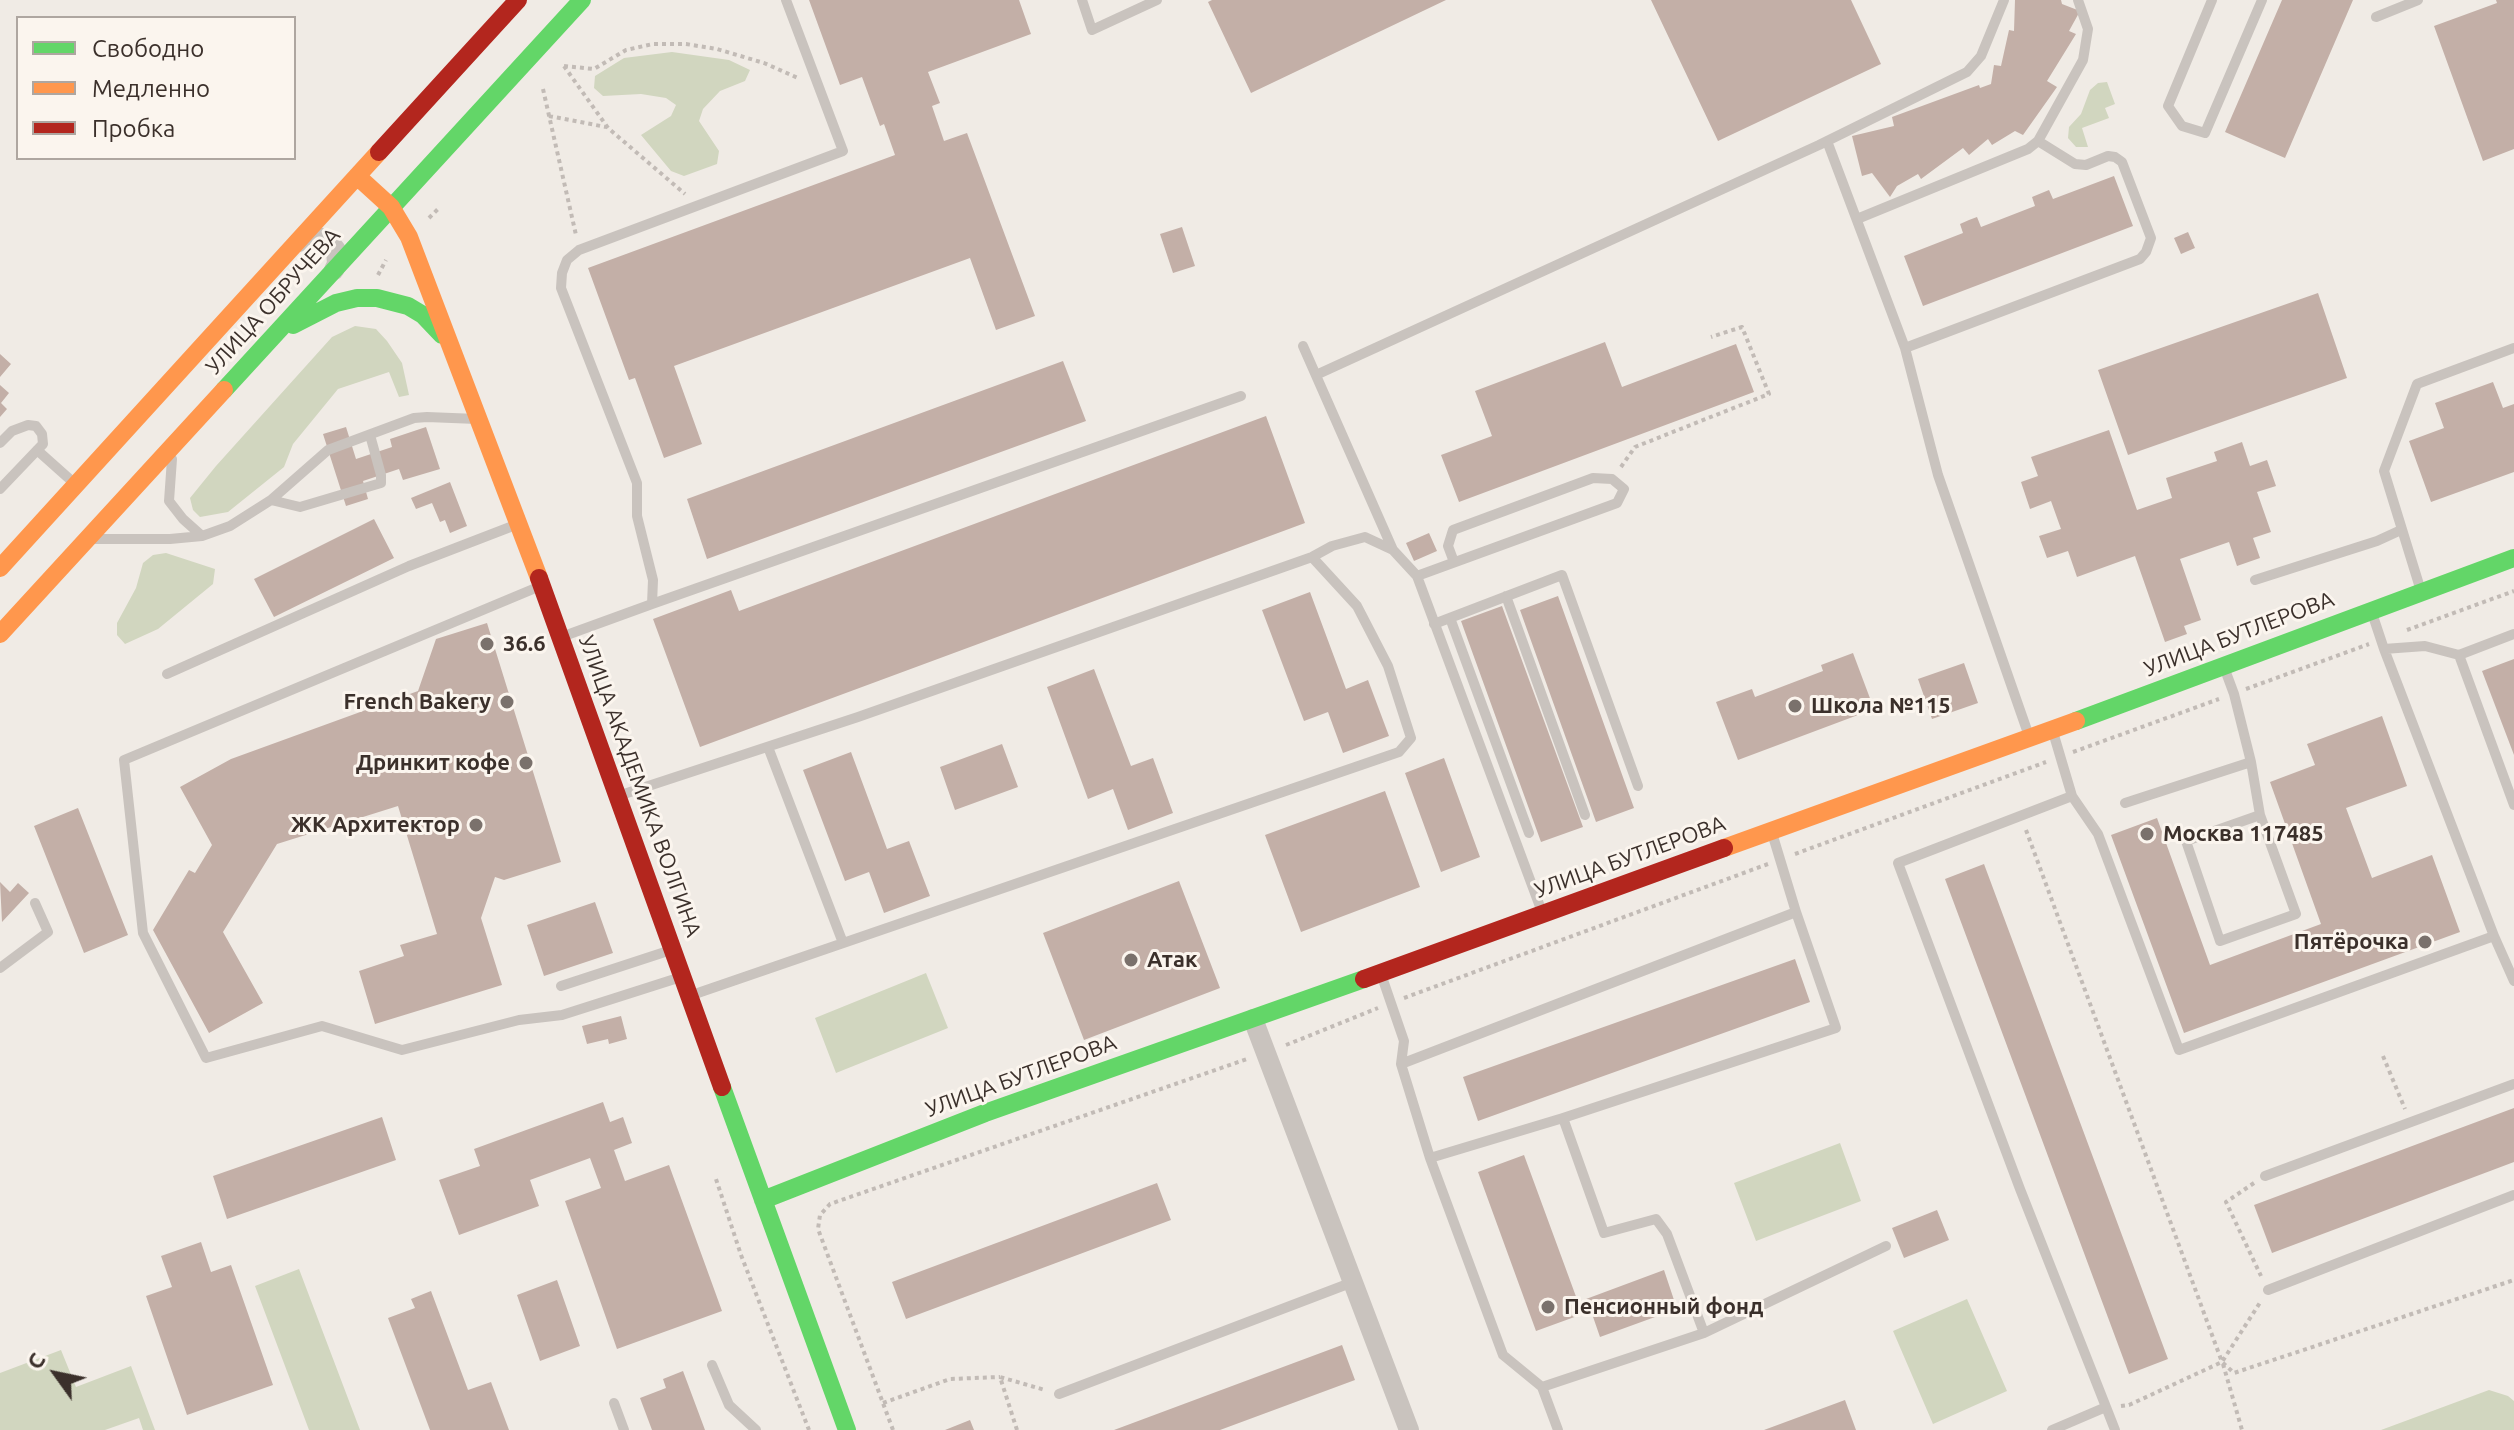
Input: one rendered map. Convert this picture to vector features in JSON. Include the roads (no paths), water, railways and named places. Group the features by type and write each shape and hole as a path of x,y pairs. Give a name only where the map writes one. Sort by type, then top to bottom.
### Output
{"street":[{"name":"УЛИЦА ОБРУЧЕВА","path":"0,568 518,0"},
{"name":"УЛИЦА ОБРУЧЕВА","path":"0,634 582,0"},
{"name":"УЛИЦА АКАДЕМИКА ВОЛГИНА","path":"357,176 391,207 409,237 453,349 561,637 847,1430"},
{"path":"299,242 315,236 328,240 336,250 334,270"},
{"path":"274,336 336,303 357,298 377,298 408,306 423,315 438,328 453,349"},
{"name":"УЛИЦА БУТЛЕРОВА","path":"763,1200 985,1113 2030,738 2514,558"},
{"path":"1253,1019 1409,1430"}],"lane":[{"path":"652,604 653,580 637,516 637,483 561,288 562,273 567,260 579,250 843,151 786,0"},
{"path":"1082,0 1092,30 1157,0"},
{"path":"1316,375 1827,141 1972,68 1981,56 2004,0"},
{"path":"1857,219 2028,149 2038,141 2083,60 2088,29 2078,0"},
{"path":"2212,0 2168,106 2182,126 2205,133 2262,0"},
{"path":"2376,17 2418,0"},
{"path":"1827,141 1905,348 1938,475 2030,738"},
{"path":"1905,348 2140,259 2146,252 2151,238 2122,162 2108,156 2086,165 2075,164 2038,141"},
{"path":"1303,346 1393,550 1417,576 1543,914"},
{"path":"2421,593 2384,471 2417,384 2514,348"},
{"path":"561,637 1241,396"},
{"path":"88,539 202,536 230,526 271,500 328,450 414,418 480,419"},
{"path":"0,443 12,431 28,425 36,426 42,434 43,444 0,489"},
{"path":"271,500 300,507 381,483 370,435"},
{"path":"173,447 169,501 202,536"},
{"path":"37,450 76,485"},
{"path":"1417,576 1617,503 1624,489 1612,479 1593,478 1453,530 1448,546 1454,562"},
{"path":"167,674 409,566 519,523"},
{"path":"2255,580 2377,541 2401,530"},
{"path":"618,796 768,747 1312,557 1332,546 1365,537 1393,550"},
{"path":"690,996 1399,752 1411,738 1388,666 1357,606 1312,557"},
{"path":"1434,624 1562,575 1638,786"},
{"path":"542,585 124,760 143,933 206,1058 322,1026 402,1050 519,1020 562,1015 683,976"},
{"path":"1506,596 1585,815"},
{"path":"2371,611 2494,936 2514,981"},
{"path":"1450,618 1529,833"},
{"path":"2382,644 2425,646 2459,655 2514,634"},
{"path":"2459,655 2514,805"},
{"path":"2223,665 2234,694 2251,762 2260,815 2296,914 2220,941 2186,841 2260,815"},
{"path":"2052,730 2072,796 2098,834 2179,1050 2494,936"},
{"path":"768,747 843,943"},
{"path":"2125,803 2251,762"},
{"path":"2072,796 1898,863 2020,1189 2115,1430"},
{"path":"1430,1158 1563,1118 1836,1028 1771,831"},
{"path":"0,968 48,932 35,903"},
{"path":"1401,1064 1796,912"},
{"path":"561,986 673,949"},
{"path":"1381,972 1404,1041 1401,1064 1430,1158 1503,1355 1542,1387 1558,1430"},
{"path":"2265,1176 2514,1084"},
{"path":"1563,1118 1604,1233 1656,1219 1667,1234 1704,1333"},
{"path":"2268,1290 2514,1195"},
{"path":"1542,1387 1704,1333 1886,1246"},
{"path":"1059,1394 1353,1282"},
{"path":"712,1365 729,1405 756,1430"},
{"path":"614,1403 624,1430"},
{"path":"2052,1430 2106,1407"}],"place":[{"name":"36.6","path":"487,644"},
{"name":"French Bakery","path":"507,702"},
{"name":"Школа №115","path":"1795,706"},
{"name":"Дринкит кофе","path":"526,763"},
{"name":"ЖК Архитектор","path":"476,825"},
{"name":"Москва 117485","path":"2147,834"},
{"name":"Пятёрочка","path":"2425,942"},
{"name":"Атак","path":"1131,960"},
{"name":"Пенсионный фонд","path":"1548,1307"}]}
